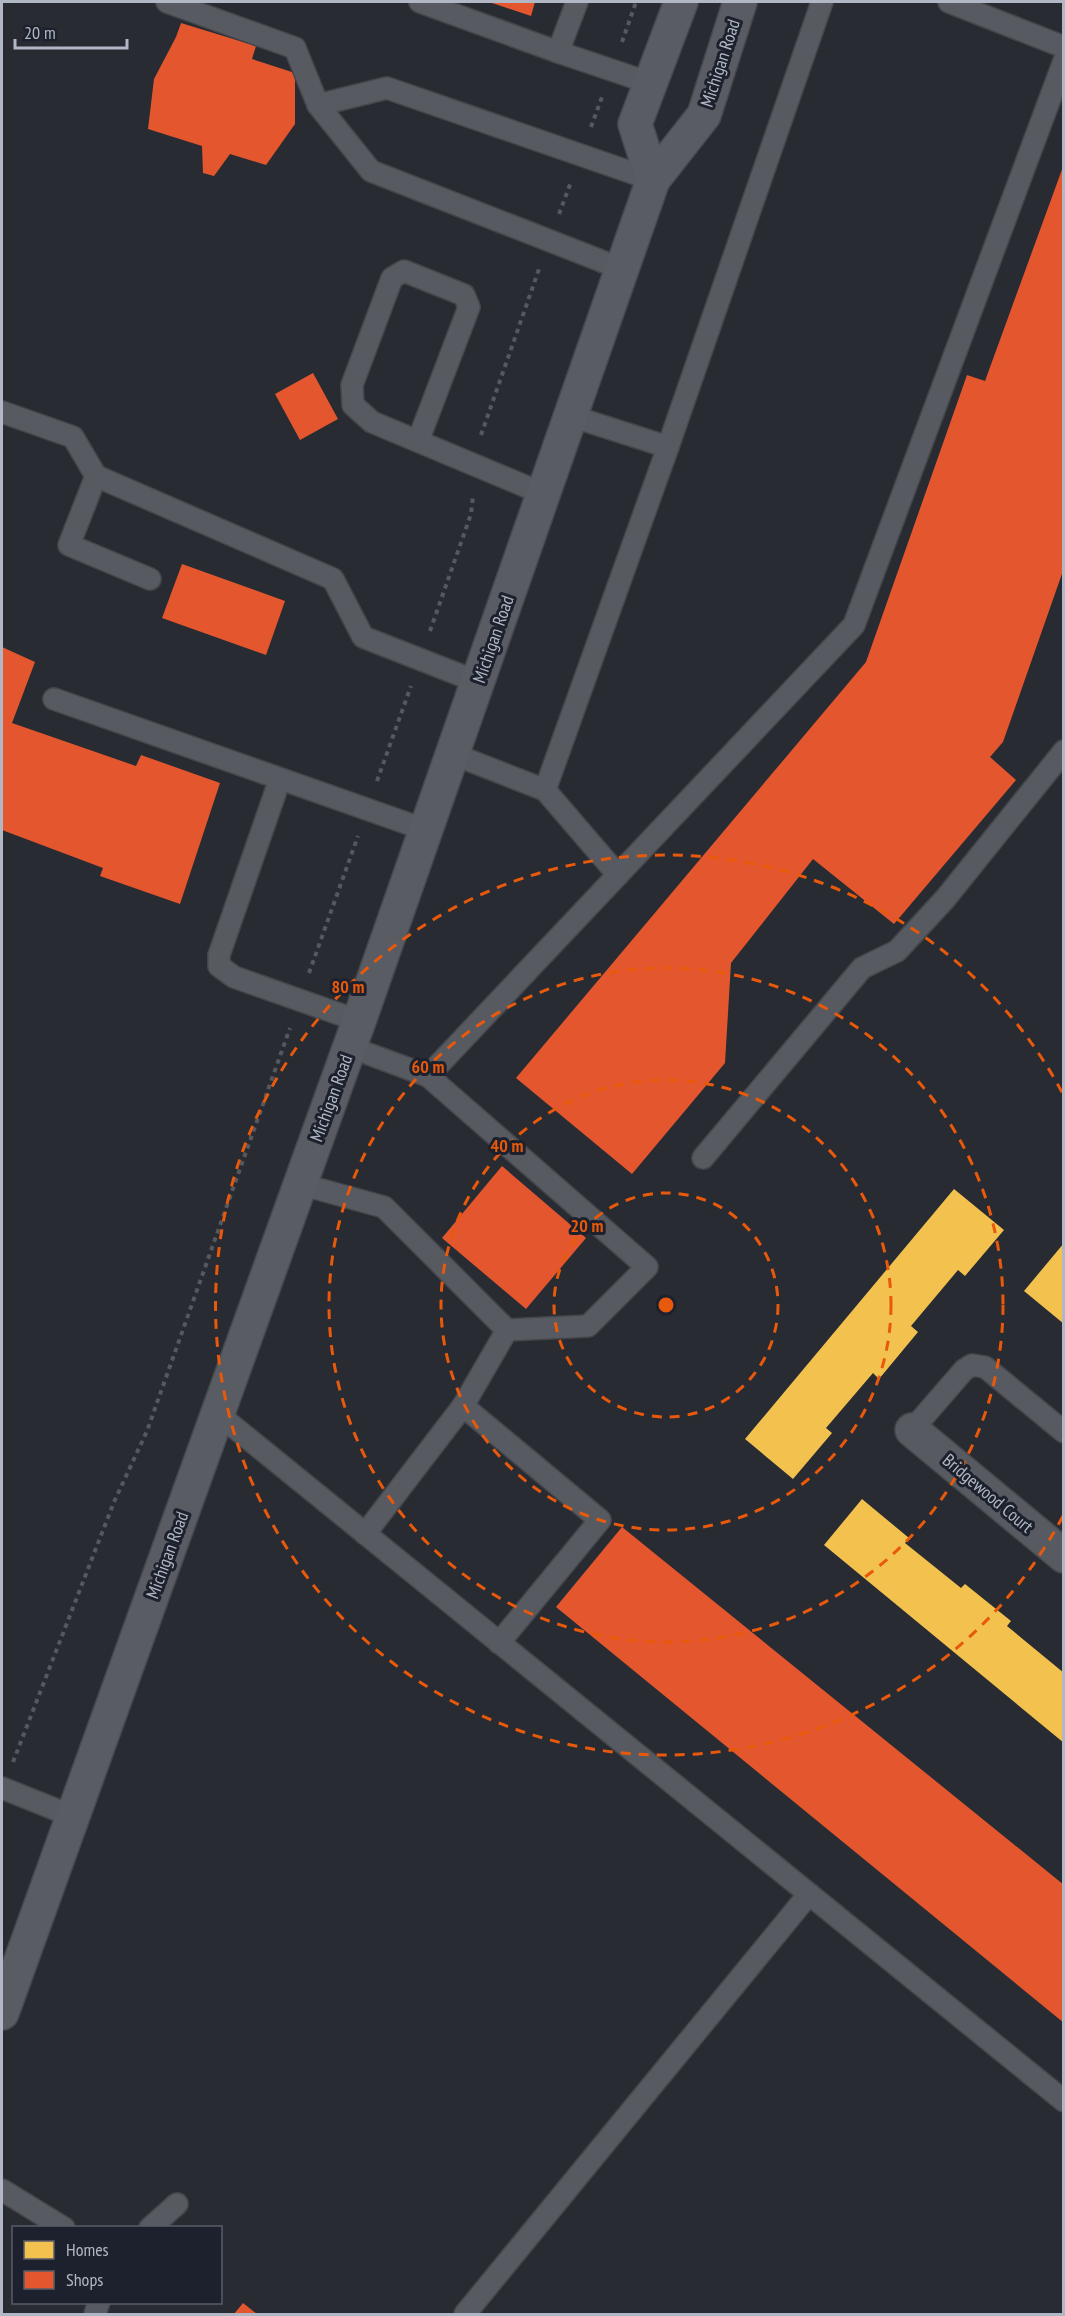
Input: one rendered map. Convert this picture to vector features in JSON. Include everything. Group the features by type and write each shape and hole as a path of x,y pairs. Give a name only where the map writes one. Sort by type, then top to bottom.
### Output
{"main road":[{"path":"653,180 635,124 681,2"},
{"name":"Michigan Road","path":"2,2013 354,1034 653,180 704,115 740,2"}],"street":[{"name":"Bridgewood Court","path":"912,1430 1061,1550"}],"lane":[{"path":"167,2 295,48 318,105 371,171 622,269"},
{"path":"420,2 650,83"},
{"path":"558,52 577,2"},
{"path":"545,790 668,447 822,2"},
{"path":"949,2 1064,47"},
{"path":"428,1076 854,625 1064,61"},
{"path":"318,105 387,88 653,180"},
{"path":"418,441 469,307 464,295 404,271 392,278 352,385 354,405 372,422 544,494"},
{"path":"2,412 73,437 96,476 333,579 363,637 478,682"},
{"path":"571,416 668,447"},
{"path":"96,476 69,545 150,579"},
{"path":"54,699 426,830"},
{"path":"703,1158 862,968 897,951 945,898 1064,751"},
{"path":"453,754 545,790 618,875"},
{"path":"280,779 219,955 219,966 234,978 300,1000 428,1076 647,1267 588,1326 507,1330 384,1207 300,1184"},
{"path":"365,1534 463,1406 507,1330"},
{"path":"912,1430 964,1370 972,1365 985,1367 1064,1432"},
{"path":"463,1406 600,1520 499,1643"},
{"path":"218,1414 1064,2101"},
{"path":"2,1788 72,1816"},
{"path":"465,2314 809,1894"},
{"path":"2,2190 61,2226"},
{"path":"152,2226 177,2204"}],"path":[{"path":"2,1788 114,1502 147,1431 300,1000 471,514 480,438 636,2"}],"building: Homes":[{"path":"954,1189 1004,1230 965,1276 958,1270 911,1326 918,1332 879,1379 873,1373 826,1428 832,1433 793,1479 745,1439"},
{"path":"1064,1243 1064,1324 1024,1291"},
{"path":"862,1499 909,1538 905,1543 961,1588 965,1584 1011,1621 1007,1626 1064,1673 1064,1743 824,1545"}],"building: Shops":[{"path":"489,2 535,2 531,16"},
{"path":"181,23 256,46 252,59 295,73 295,124 266,165 230,154 214,176 203,173 202,146 148,129 154,79"},
{"path":"1064,164 1064,568 1003,742 990,757 1016,780 894,924 813,859 731,963 725,1063 632,1174 516,1078 866,662 967,375 985,381"},
{"path":"313,373 338,419 300,440 275,394"},
{"path":"182,564 285,601 266,655 162,618"},
{"path":"2,647 35,662 12,723 136,766 141,755 220,783 180,904 100,876 103,868 2,830"},
{"path":"502,1166 586,1238 526,1309 442,1238"},
{"path":"622,1527 1064,1885 1064,2023 556,1607"},
{"path":"243,2303 257,2314 234,2314"}]}
